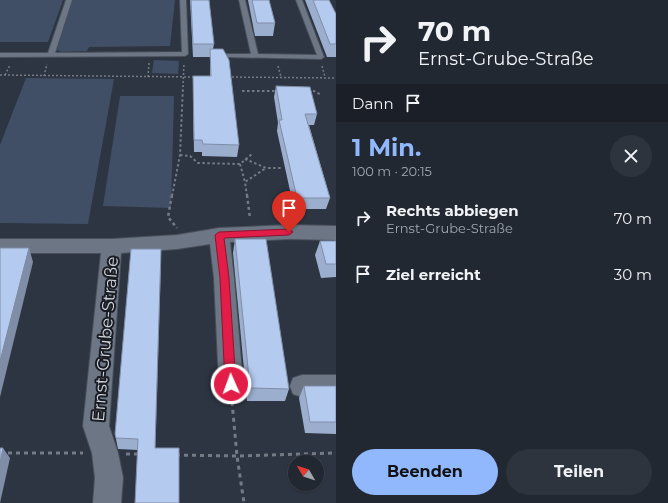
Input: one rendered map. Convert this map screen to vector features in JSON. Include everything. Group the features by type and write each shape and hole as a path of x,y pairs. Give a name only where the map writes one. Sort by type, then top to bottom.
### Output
{"street":[{"name":"Ernst-Grube-Straße","path":"0,246 112,246 177,242 219,235 289,232 336,233"},
{"path":"219,235 224,278 231,384"},
{"name":"Ernst-Grube-Straße","path":"107,503 109,478 104,453 96,426 112,246"},
{"path":"302,386 336,386"}],"lane":[{"path":"50,54 68,0"},
{"path":"0,55 185,54 183,0"},
{"path":"242,0 255,56"},
{"path":"227,56 321,57 300,0"}],"path":[{"path":"177,242 178,229 168,217 180,155 185,54"},
{"path":"0,75 198,77"},
{"path":"221,77 336,78"},
{"path":"242,91 278,91"},
{"path":"307,91 314,91 321,95"},
{"path":"240,164 244,159 252,154"},
{"path":"180,155 190,156 198,163 240,164"},
{"path":"244,159 266,168 283,168"},
{"path":"240,164 245,182 250,218"},
{"path":"245,182 266,168"},
{"path":"231,384 237,456 244,503"},
{"path":"0,453 144,454"},
{"path":"175,455 237,456 336,453"}],"shaded area":[{"path":"0,0 63,0 48,42 0,42"},
{"path":"72,0 175,0 170,46 89,47 87,51 61,52 57,50"},
{"path":"154,60 179,61 178,74 152,73"},
{"path":"26,78 114,79 88,224 0,223 0,145"},
{"path":"120,96 174,96 171,208 103,206"}],"building":[{"path":"191,0 209,0 214,44 193,44"},
{"path":"252,0 269,0 275,23 257,23"},
{"path":"313,0 329,0 336,14 336,44 330,44"},
{"path":"210,49 223,49 229,60 239,145 203,144 202,140 194,140 193,76 211,76"},
{"path":"276,86 310,87 317,114 305,114 330,198 297,198 279,120 282,120"},
{"path":"235,239 266,239 289,389 250,388"},
{"path":"320,241 336,241 336,264 326,264"},
{"path":"0,248 29,248 0,361"},
{"path":"131,249 161,249 155,448 179,448 179,503 135,503 138,439 116,438 115,434"},
{"path":"304,386 336,386 336,422 310,422"},
{"path":"0,448 3,448 0,463"}],"route":[{"path":"231,384 224,278 219,235 289,232"}]}
